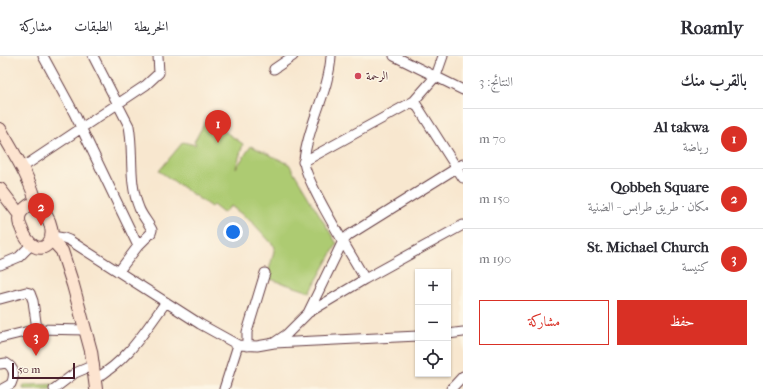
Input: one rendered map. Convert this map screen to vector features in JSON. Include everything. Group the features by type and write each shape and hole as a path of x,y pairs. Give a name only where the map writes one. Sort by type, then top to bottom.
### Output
{"main road":[{"path":"0,130 22,168 32,189 37,205 48,220 52,237 62,251 74,285 86,330 94,365 96,384"},
{"path":"0,189 19,214"},
{"path":"37,205 29,206 20,211 18,219 21,227 31,245 35,247 41,247 48,244 52,237"}],"street":[{"path":"43,56 81,129 138,246"},
{"path":"93,56 129,126 131,135 131,167 136,198 139,208 152,230 151,234 138,246 119,271"},
{"path":"22,168 146,85 158,75 158,56"},
{"path":"274,68 293,56"},
{"path":"331,56 329,70 306,145 303,162 313,188 365,279"},
{"path":"329,70 337,56"},
{"path":"394,56 463,90"},
{"path":"303,162 414,101 436,76 443,56"},
{"path":"414,101 460,167 463,178"},
{"path":"308,313 343,241 358,229 460,167"},
{"path":"274,342 287,334 308,313 365,279 463,225"},
{"path":"52,237 60,236 70,240 200,324 243,346 257,346 274,342 415,336"},
{"path":"0,265 19,257 31,245"},
{"path":"224,389 243,346 265,273"},
{"path":"0,299 26,292 30,293 33,301 37,329"},
{"path":"96,384 129,353 166,302"},
{"path":"0,338 37,329 86,330"},
{"path":"451,334 463,332"},
{"path":"0,364 6,363 10,365 14,372 11,384 2,389"},
{"path":"54,389 75,373 94,365"},
{"path":"451,389 463,376"}],"green space":[{"path":"208,120 243,144 236,168 251,146 289,164 337,244 310,292 267,278 275,247 253,223 231,206 223,213 213,205 211,207 159,171 183,142 195,145 196,143 194,142 205,122"},
{"path":"56,384 50,389 23,389 24,385"}],"place":[{"name":"الرحمة","path":"358,76"},
{"name":"Al takwa","path":"218,143"},
{"name":"Qobbeh Square","path":"41,226"},
{"name":"St. Michael Church","path":"36,356"}]}
